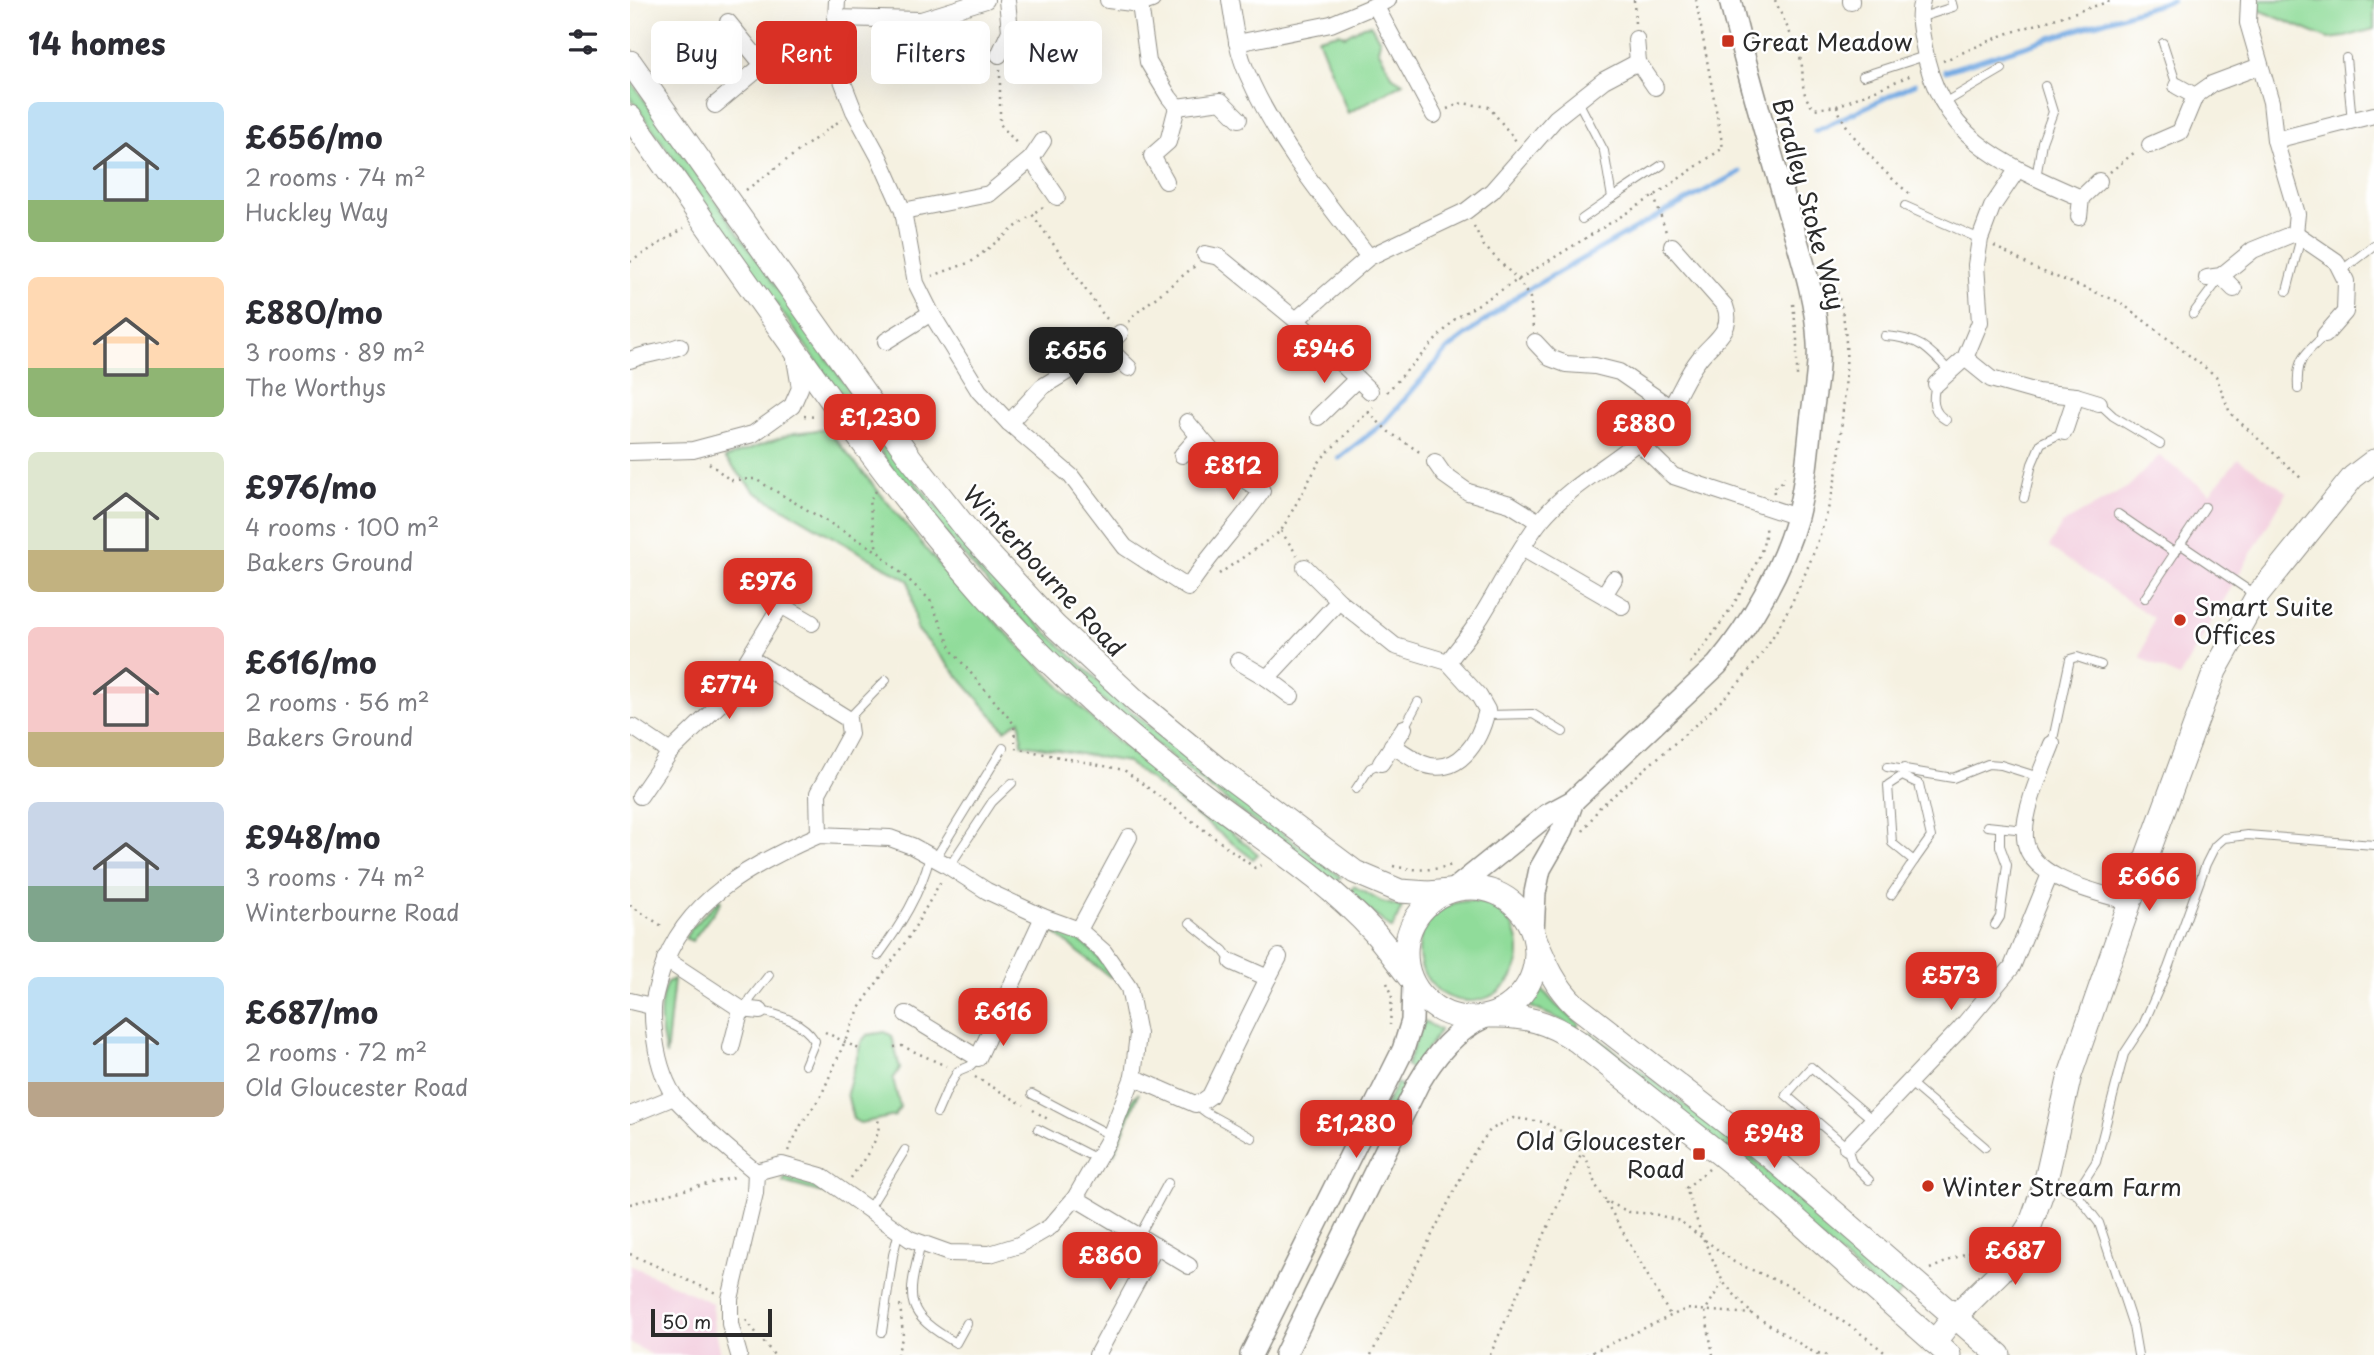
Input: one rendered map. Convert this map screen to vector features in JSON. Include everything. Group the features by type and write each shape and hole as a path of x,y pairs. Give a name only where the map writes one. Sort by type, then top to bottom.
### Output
{"main road":[{"name":"Winterbourne Road","path":"630,62 911,459 972,536 1055,626 1177,736 1355,872 1400,891 1429,894 1452,890"},
{"path":"630,117 894,485 951,558 1048,661 1117,724 1199,792 1311,875 1337,898 1374,933 1425,1000 1443,1012 1464,1018 1508,1015 1536,1019 1563,1031 1749,1177 1942,1348 1955,1316 2001,1271 2031,1223 2046,1179 2070,1075 2215,671 2257,596 2353,477 2374,461"},
{"path":"1411,981 1406,961 1406,943 1411,926 1420,911 1433,899 1452,890 1474,887 1493,891 1511,901 1524,915 1549,972 1575,1005 1773,1159 1999,1355"},
{"path":"1488,1016 1509,1007 1523,993 1533,976 1536,956 1534,934"}],"street":[{"path":"837,0 835,18 921,20 986,0"},
{"path":"1007,0 1009,21"},
{"path":"1108,0 1146,2 1148,62 1178,107"},
{"path":"1230,0 1237,43 1247,73 1296,162 1369,257"},
{"name":"Bradley Stoke Way","path":"1452,890 1546,815 1573,801 1699,684 1735,643 1760,603 1797,517 1809,442 1818,344 1800,252 1744,60 1730,0"},
{"path":"1922,0 1919,18 1931,77 1958,123 1977,144 2017,170 2081,198"},
{"path":"2249,0 2248,23 2271,102 2274,140 2297,214 2298,235"},
{"path":"1237,43 1331,24 1381,2 1434,114"},
{"path":"742,39 756,56"},
{"path":"1636,39 1638,62 1655,88"},
{"path":"999,55 1004,44"},
{"path":"1296,320 1369,257 1466,211 1492,191 1556,118 1604,80 1638,62"},
{"path":"2150,145 2180,132 2195,96 2212,84 2260,66"},
{"path":"715,104 756,71"},
{"path":"844,84 903,211 916,283 931,313 979,391 1009,422 1071,476 1125,547 1188,588 1200,568 1245,516 1262,491 1226,468 1187,422"},
{"path":"2177,86 2195,96"},
{"path":"1178,107 1221,101 1239,119"},
{"path":"1166,181 1152,156 1168,142 1178,107"},
{"path":"2274,140 2374,115"},
{"path":"903,211 989,194 1031,159 1043,141"},
{"path":"1031,159 1057,197"},
{"path":"1936,384 1965,358 1980,322 1976,265 1980,239 1993,207 2017,170"},
{"path":"2079,218 2081,198 2099,181"},
{"path":"2298,235 2336,261 2346,281 2345,312 2325,335"},
{"path":"2234,289 2214,277 2253,250 2298,235"},
{"path":"1448,662 1478,623 1539,523 1560,498 1638,442 1658,424 1671,408 1699,359 1725,330 1728,314 1725,306 1672,246"},
{"path":"1217,251 1377,396"},
{"path":"2345,312 2360,320"},
{"path":"886,341 931,313"},
{"path":"1009,422 1042,387 1107,347 1121,331"},
{"path":"1535,342 1550,358 1566,364 1594,366 1619,372 1671,408"},
{"path":"630,452 693,450 753,434 792,406 800,388 793,347"},
{"path":"1107,347 1129,368"},
{"path":"630,360 672,349 667,370"},
{"path":"1965,358 1991,379 2037,392 2076,396 2099,403"},
{"path":"1318,417 1357,379"},
{"path":"2064,432 2076,396"},
{"path":"1181,455 1199,436"},
{"path":"1638,442 1672,476 1797,517"},
{"path":"1435,462 1444,475 1468,492 1510,503 1539,523"},
{"path":"1522,548 1622,606"},
{"path":"1305,567 1339,601 1395,646 1448,662 1479,696 1487,710 1484,725 1470,751 1464,758 1449,766 1421,763 1392,745"},
{"path":"747,579 781,605 812,623"},
{"path":"1604,596 1614,579"},
{"path":"1267,678 1339,601"},
{"path":"640,796 670,752 721,703 781,605"},
{"path":"750,658 848,719 850,734 818,793 819,835"},
{"path":"1238,661 1292,696"},
{"path":"633,727 670,752"},
{"path":"1381,763 1404,728"},
{"path":"2052,744 2039,778 2025,830 2025,841 2033,860 2050,874 2130,902"},
{"name":"Bradley Stoke Way","path":"1534,934 1535,893 1541,869 1563,829 1573,801"},
{"path":"819,835 890,838 912,846 987,891 1079,930 1104,952 1129,989 1138,1034 1133,1077 1110,1135 1075,1198 1051,1227 1019,1245 990,1254 949,1253 910,1239 821,1176 782,1164 756,1172 712,1135 674,1097 656,1053 651,1006 665,959 689,919 724,886 773,855 819,835"},
{"path":"1079,930 1129,837"},
{"path":"1847,1147 1960,1029 2012,967 2050,874"},
{"path":"906,1014 978,1058 1043,917"},
{"path":"1133,1077 1195,1104 1210,1096 1279,957"},
{"path":"665,959 749,1010 731,1048"},
{"path":"1233,962 1268,978"},
{"path":"1251,1355 1404,1050 1412,1021 1411,981"},
{"path":"630,1001 651,1006"},
{"path":"1284,1355 1430,1064 1447,1044 1470,1024 1488,1016"},
{"path":"630,1115 674,1097"},
{"path":"739,1355 730,1324 730,1299 755,1193 756,1172"},
{"path":"1075,1198 1189,1266"},
{"path":"1097,1355 1156,1246"}],"lane":[{"path":"1919,18 1954,7 1951,0"},
{"path":"2163,43 2177,86"},
{"path":"1863,76 1925,56"},
{"path":"2346,58 2352,121"},
{"path":"1944,103 2002,69"},
{"path":"2036,178 2042,142 2053,112 2045,86"},
{"path":"1578,101 1604,151 1612,198"},
{"path":"1582,219 1662,165"},
{"path":"1905,206 1980,239"},
{"path":"2287,291 2298,235"},
{"path":"2341,271 2374,245"},
{"path":"2193,314 2214,277"},
{"path":"2298,390 2296,369 2304,356 2325,335"},
{"path":"1885,336 1916,341 1929,349 1950,372"},
{"path":"1936,384 1933,404 1938,415 1946,420"},
{"path":"2099,403 2113,416 2160,444"},
{"path":"2024,498 2032,464 2041,443 2064,432"},
{"path":"2145,598 2205,507"},
{"path":"2118,514 2175,553"},
{"path":"2180,544 2257,596"},
{"path":"2052,744 2070,659 2077,657 2101,665"},
{"path":"848,719 886,680"},
{"path":"1404,728 1418,702"},
{"path":"1486,715 1533,714 1563,732"},
{"path":"940,862 1007,751"},
{"path":"1356,789 1370,768 1381,763"},
{"path":"1887,767 1903,772 1954,778 1988,764 2001,765 2039,778"},
{"path":"1891,895 1931,837 1919,783 1903,772"},
{"path":"1903,772 1888,785 1892,843 1914,861"},
{"path":"878,956 925,880 992,802 1012,783"},
{"path":"1987,826 2025,830"},
{"path":"1995,925 2000,917 2007,865 2000,846 2000,828"},
{"path":"2076,1193 2096,1162 2124,1055 2148,1014 2215,846 2224,838 2247,835 2374,845"},
{"path":"1190,923 1223,950 1233,962"},
{"path":"769,975 751,998 749,1010 797,1023 810,1032 815,1041 805,1065"},
{"path":"937,1113 958,1071 970,1066 978,1058"},
{"path":"1869,1180 1852,1163 1847,1147 1786,1095 1811,1067 1873,1119"},
{"path":"1909,1082 1985,1147"},
{"path":"1032,1094 1110,1135"},
{"path":"1195,1104 1252,1138"},
{"path":"1038,1129 1097,1159"},
{"path":"868,1210 905,1150"},
{"path":"2046,1179 2076,1193 2099,1223 2133,1326 2138,1355"},
{"path":"1139,1236 1168,1183"},
{"path":"882,1332 899,1231"},
{"path":"921,1243 911,1292 915,1310 924,1323 956,1343 967,1323"}],"path":[{"path":"1634,0 1636,39"},
{"path":"999,55 1000,124 1031,159"},
{"path":"1434,114 1462,103 1489,107 1525,154"},
{"path":"1837,106 1844,125 1894,181 1915,198"},
{"path":"740,194 854,111"},
{"path":"2099,181 2132,154 2150,145"},
{"path":"1654,196 1661,220"},
{"path":"916,283 971,262 1057,197"},
{"path":"1466,211 1484,246 1518,280 1530,298 1535,342"},
{"path":"1032,214 1105,317 1121,331 1134,315 1217,251"},
{"path":"630,261 688,226"},
{"path":"1980,239 2036,269 2120,302 2216,376 2230,413 2303,480"},
{"path":"1579,836 1600,807 1733,689 1765,649 1800,586 1825,522 1839,457 1847,374 1844,319 1832,278 1819,259"},
{"path":"1200,568 1216,576 1281,531 1321,459 1368,412 1377,396 1456,318 1518,280"},
{"path":"1792,299 1797,337 1797,378"},
{"path":"792,406 797,415 823,417"},
{"path":"1368,412 1389,432 1435,462"},
{"path":"693,450 730,480 755,479 877,551 930,600 953,652 1014,724 1015,748"},
{"path":"1774,494 1773,488 1786,476"},
{"path":"876,490 869,501 877,551"},
{"path":"1683,671 1714,634 1738,597 1765,539 1766,530 1762,521 1768,517"},
{"path":"1281,531 1305,567"},
{"path":"1007,751 1015,748 1125,770 1255,868 1264,863"},
{"path":"782,1164 802,1123 821,1096 860,1007 911,934 944,875 940,862"},
{"path":"1388,864 1411,870 1433,871 1457,864"},
{"path":"630,905 677,936"},
{"path":"1387,982 1392,994 1390,1027"},
{"path":"894,1046 902,1046 985,1082 1055,1123"},
{"path":"1371,1355 1473,1154 1490,1130 1513,1118 1544,1122 1567,1135 1582,1153 1595,1184 1670,1315"},
{"path":"843,1192 877,1136 880,1126 878,1120"},
{"path":"1490,1355 1582,1153"},
{"path":"1713,1163 1706,1174 1686,1188 1702,1237 1723,1282 1752,1314 1818,1354 1827,1355"},
{"path":"630,1204 756,1172"},
{"path":"1606,1201 1629,1212 1654,1214 1679,1221 1734,1262 1791,1287 1888,1355"},
{"path":"1916,1282 1928,1269 2031,1223"},
{"path":"631,1254 730,1299 774,1355"},
{"path":"1713,1355 1705,1311 1723,1282"},
{"path":"1586,1355 1686,1309 1752,1314"}],"shaded area":[{"path":"2159,456 2210,493 2238,459 2287,492 2179,677 2141,658 2153,618 2049,547 2062,524 2128,487"},
{"path":"630,1265 712,1303 720,1355 652,1355 630,1343"}],"green space":[{"path":"2259,0 2374,0 2374,29 2328,39 2259,10"},
{"path":"1371,25 1380,41 1378,49 1393,77 1403,83 1348,113 1318,38 1339,33 1345,36 1363,26"},
{"path":"630,80 911,477 1038,624 1123,704 1181,753 1341,877 1336,884 1206,785 1097,695 1002,600 906,488 630,97"},
{"path":"827,429 940,566 1101,728 1258,854 1253,859 1127,762 1022,744 1020,720 1005,730 917,629 909,581 755,492 725,458 794,433"},
{"path":"1354,886 1382,902 1402,907 1392,929 1349,894"},
{"path":"720,899 721,902 692,941 685,938 693,926"},
{"path":"1469,901 1497,909 1511,923 1519,951 1511,979 1497,993 1469,1001 1441,993 1427,979 1419,951 1427,923 1441,909"},
{"path":"1052,928 1087,946 1113,976 1110,977 1053,932"},
{"path":"674,979 666,1056 661,1028 662,1000 667,982"},
{"path":"1542,989 1579,1024 1575,1030 1561,1020 1529,1006"},
{"path":"1424,1021 1440,1030 1413,1070 1406,1066"},
{"path":"885,1032 892,1036 900,1069 893,1079 900,1107 895,1116 860,1123 853,1119 847,1093 861,1042 867,1035"},
{"path":"1591,1033 1672,1094 1906,1288 1893,1301 1587,1039"},
{"path":"1397,1083 1404,1087 1388,1116 1382,1112"},
{"path":"1139,1093 1114,1154 1110,1152 1133,1098"},
{"path":"787,1173 812,1180 837,1197 783,1182"}],"waterway":[{"path":"1945,71 2172,0"},
{"path":"1815,131 1915,84"},
{"path":"1339,458 1385,422 1448,349 1520,294 1740,172"}],"place":[{"name":"Great Meadow","path":"1728,41"},
{"name":"Smart Suite Offices","path":"2180,620"},
{"name":"Old Gloucester Road","path":"1699,1154"},
{"name":"Winter Stream Farm","path":"1928,1186"}]}
